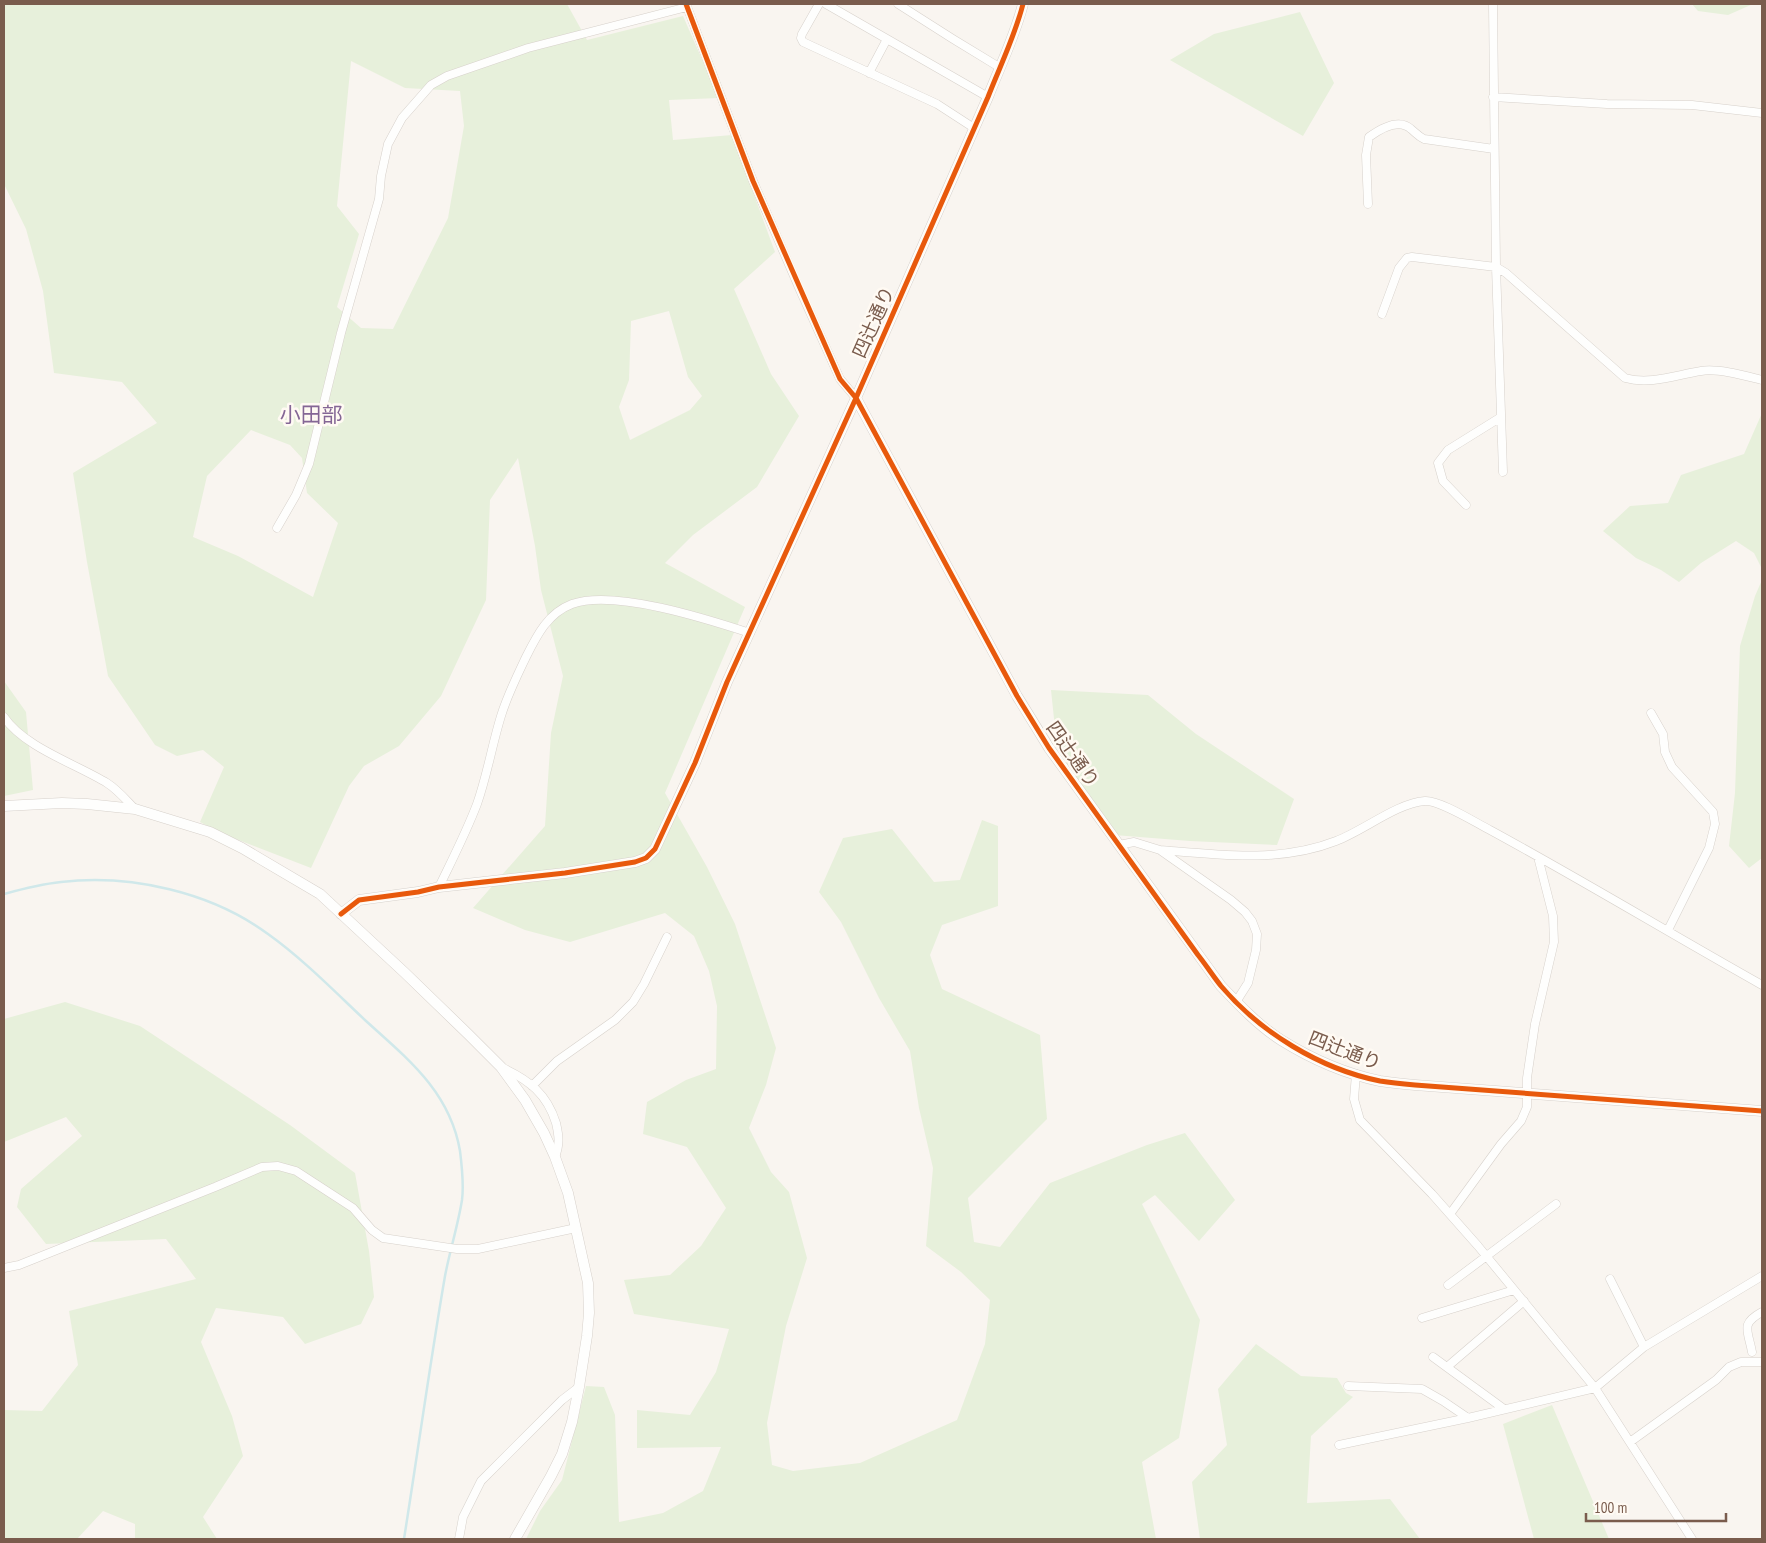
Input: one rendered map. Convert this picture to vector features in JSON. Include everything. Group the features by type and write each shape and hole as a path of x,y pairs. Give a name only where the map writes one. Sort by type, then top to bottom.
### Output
{"street":[{"path":"819,4 802,34 803,42 937,104 974,128"},
{"path":"826,4 988,97"},
{"path":"898,4 999,67"},
{"name":"四辻通り","path":"1023,4 1010,44 988,97 856,398 1017,696 1049,748 1215,978 1236,1002 1280,1039 1316,1058 1356,1074 1380,1081 1762,1110"},
{"path":"1493,4 1496,266 1503,472"},
{"path":"277,528 296,495 309,464 348,307 379,199 381,176 388,144 402,118 431,86 447,76 528,48 687,6 754,181 792,272 840,379 856,398 727,682 695,763 655,849 646,858 635,862 359,900 341,914"},
{"path":"869,73 887,39"},
{"path":"1493,97 1607,104 1692,105 1762,113"},
{"path":"1368,204 1366,155 1369,137 1381,128 1402,124 1424,139 1494,149"},
{"path":"1382,314 1399,268 1406,258 1412,257 1496,266 1625,378 1636,381 1655,380 1703,370 1762,380"},
{"path":"1466,505 1444,481 1438,463 1448,450 1501,417"},
{"path":"439,888 478,802 502,714 513,684 544,624 558,611 574,603 605,599 652,606 721,623 750,633"},
{"path":"1651,713 1663,734 1665,752 1672,767 1713,812 1715,824 1709,848 1668,930"},
{"path":"4,717 13,729 34,743 109,784 135,809"},
{"path":"1119,844 1134,842 1160,850 1260,856 1317,848 1360,831 1411,804 1426,801 1443,806 1538,857 1762,985"},
{"path":"4,806 71,804 135,809 210,832 242,848 320,894 405,972 501,1067 526,1100 555,1157 568,1193 588,1283 588,1305 587,1336 580,1387 572,1422 562,1454 515,1539"},
{"path":"1160,850 1231,900 1252,921 1257,934 1256,950 1248,982 1236,1002"},
{"path":"1450,1214 1501,1144 1521,1121 1527,1107 1535,1024 1554,942 1552,916 1538,857"},
{"path":"532,1086 557,1061 610,1024 633,1002 667,937"},
{"path":"501,1067 520,1076 548,1102 560,1145 555,1157"},
{"path":"1356,1074 1354,1099 1360,1120 1450,1214 1487,1256 1596,1388 1692,1539"},
{"path":"4,1268 28,1262 262,1167 278,1166 296,1171 353,1208 372,1230 383,1238 457,1249 478,1249 576,1228"},
{"path":"1448,1285 1556,1204"},
{"path":"1339,1445 1468,1418 1596,1388 1644,1347 1762,1276"},
{"path":"1610,1279 1644,1347"},
{"path":"1422,1318 1514,1290"},
{"path":"1447,1367 1524,1301"},
{"path":"1752,1352 1747,1327 1748,1322 1751,1318 1762,1312"},
{"path":"1433,1358 1504,1409"},
{"path":"1630,1442 1716,1380 1729,1367 1741,1362 1762,1362"},
{"path":"1348,1386 1422,1389 1443,1400 1468,1418"},
{"path":"460,1539 463,1517 481,1481 562,1400 580,1387"}],"green space":[{"path":"4,4 567,4 587,40 683,16 719,98 669,100 673,140 732,135 775,252 734,289 771,374 799,416 757,487 693,535 665,563 745,607 665,793 707,867 735,924 776,1048 766,1085 749,1128 771,1172 789,1192 807,1258 786,1326 767,1423 772,1465 793,1471 860,1463 957,1420 985,1344 990,1300 961,1272 926,1246 933,1168 919,1108 910,1051 879,998 841,922 819,892 843,838 892,829 934,882 960,880 982,820 998,826 998,906 942,925 930,955 942,989 1040,1035 1047,1119 968,1198 974,1242 1000,1247 1050,1183 1147,1145 1185,1133 1235,1200 1199,1241 1155,1195 1142,1204 1200,1320 1179,1438 1142,1462 1156,1539 526,1539 540,1511 562,1480 586,1386 604,1387 615,1415 619,1522 663,1513 703,1491 721,1447 637,1448 637,1410 690,1415 716,1372 729,1329 634,1314 624,1280 670,1275 701,1246 726,1208 687,1147 643,1134 647,1102 686,1080 716,1069 717,1006 709,971 694,936 665,913 570,942 525,930 473,908 545,826 551,733 563,676 541,590 535,546 518,458 490,500 486,600 441,696 399,746 364,766 349,786 311,868 223,834 200,822 224,767 203,750 177,756 155,745 108,676 73,473 157,423 122,382 54,373 43,291 26,229 4,184","holes":["351,61 405,88 460,91 464,126 448,218 393,329 361,328 337,307 359,234 337,206","669,311 688,377 702,396 690,410 630,440 619,407 629,380 631,321","251,430 290,445 302,458 307,493 338,523 313,597 238,556 193,537 207,476"]},
{"path":"1692,4 1753,4 1728,15 1698,11"},
{"path":"1300,12 1334,83 1303,136 1170,60 1214,34"},
{"path":"1762,413 1762,569 1754,553 1736,541 1701,563 1679,582 1661,570 1636,558 1603,531 1630,506 1668,503 1681,475 1744,454"},
{"path":"1762,580 1762,858 1749,868 1729,846 1735,793 1740,646 1755,596"},
{"path":"4,681 26,712 33,790 4,796"},
{"path":"1051,690 1148,695 1196,734 1294,799 1277,845 1114,835 1058,757"},
{"path":"65,1002 140,1026 290,1125 355,1173 369,1251 374,1297 361,1324 305,1344 283,1317 216,1308 201,1342 232,1416 243,1456 203,1517 217,1539 135,1539 135,1524 103,1511 77,1539 4,1539 4,1410 42,1411 78,1365 69,1311 196,1279 166,1239 46,1244 17,1207 21,1189 82,1136 66,1117 4,1142 4,1019"},
{"path":"1256,1344 1301,1376 1337,1378 1346,1393 1353,1397 1311,1436 1307,1503 1390,1499 1420,1539 1200,1539 1192,1482 1227,1445 1218,1389"},
{"path":"1552,1405 1609,1539 1534,1539 1503,1424"}],"waterway":[{"path":"4,894 61,882 115,881 169,889 221,907 246,919 268,934 306,965 412,1063 437,1094 455,1130 461,1157 463,1194 445,1276 404,1539"}],"cycle path":[{"path":"686,4 753,181 840,379 856,398 1017,696 1049,748 1215,978 1237,1003 1273,1033 1314,1058 1335,1068 1380,1081 1762,1111"},
{"path":"341,914 359,900 418,892 439,887 565,873 635,862 646,858 655,849 695,763 727,682 856,398 988,97 1012,39 1023,4"}],"district":[{"name":"小田部","path":"311,414"}]}
